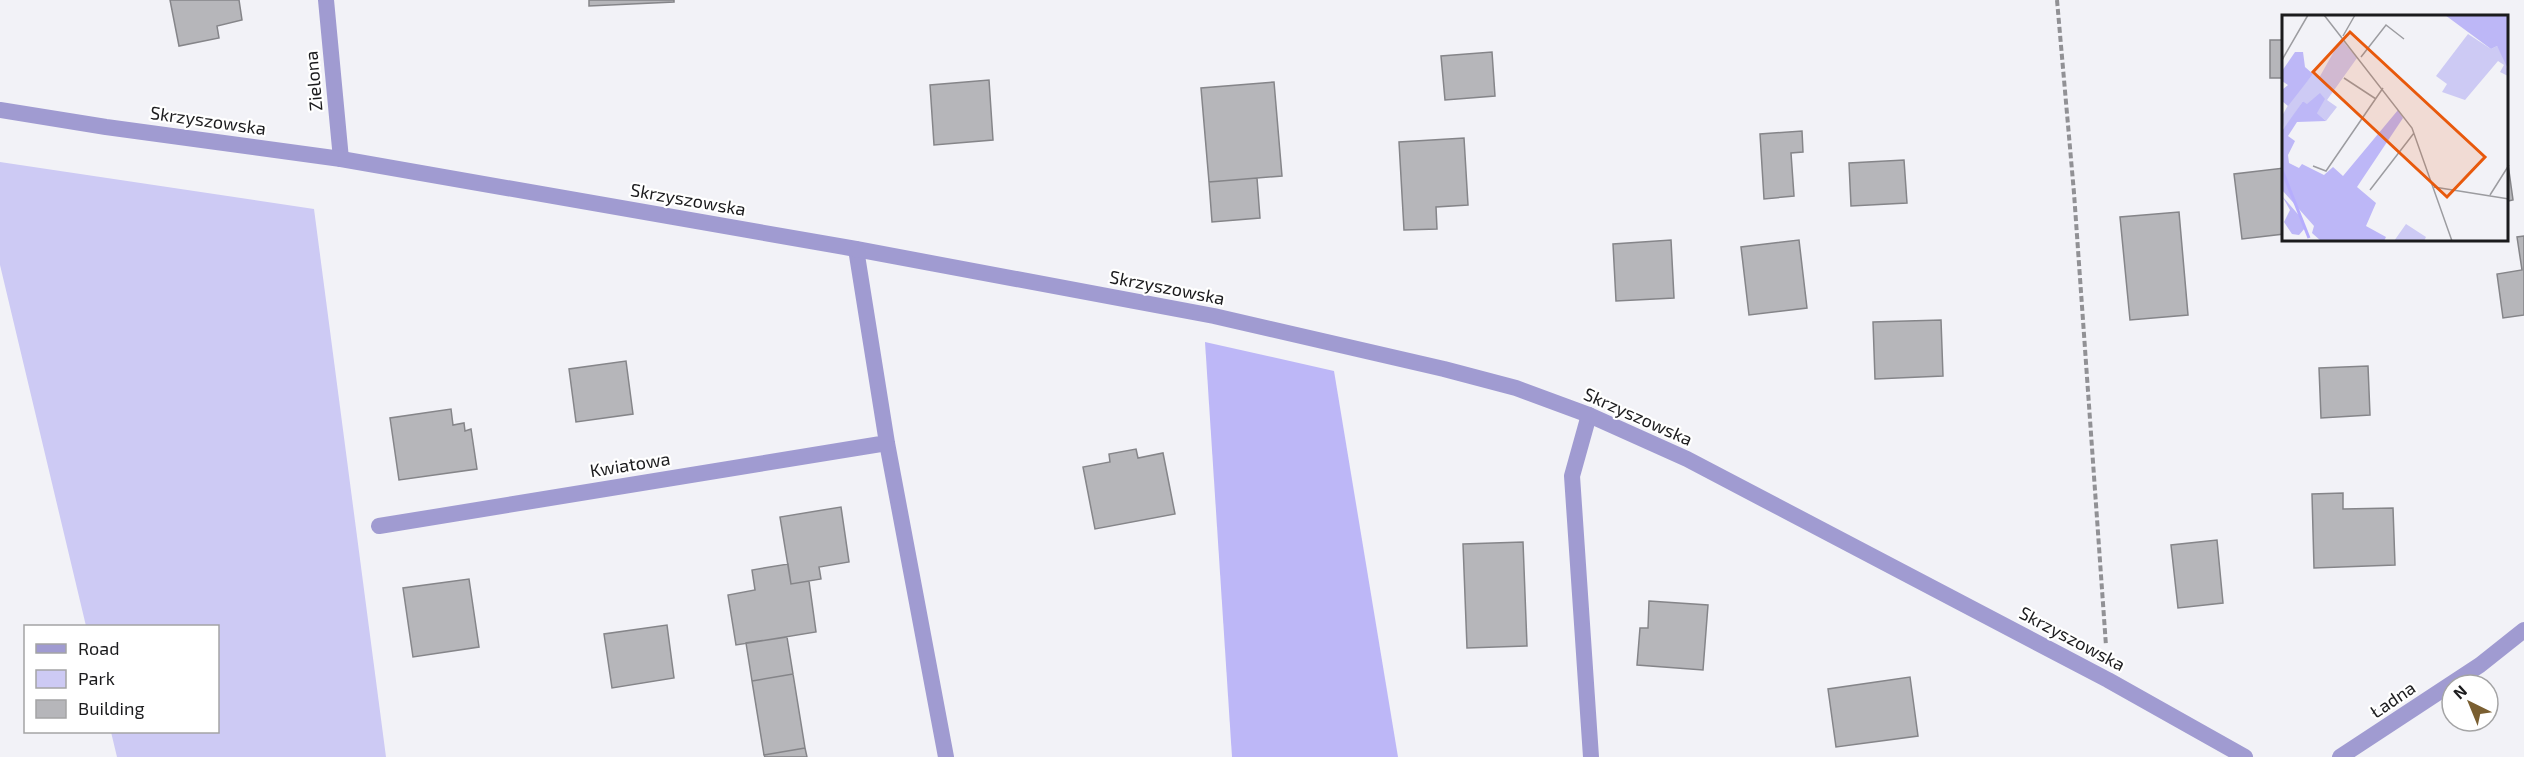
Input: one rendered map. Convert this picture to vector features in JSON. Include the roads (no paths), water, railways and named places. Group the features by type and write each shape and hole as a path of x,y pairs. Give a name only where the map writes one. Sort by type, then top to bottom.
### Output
{"street":[{"name":"Zielona","path":"326,0 341,159"},
{"name":"Skrzyszowska","path":"0,110 341,159 856,249 1214,316 1516,388 1589,415 1687,459 2108,680 2245,757"},
{"path":"856,249 887,443 946,757"},
{"path":"1589,415 1572,476 1591,757"},
{"name":"Kwiatowa","path":"379,526 887,443"},
{"name":"Ładna","path":"2340,757 2480,665 2524,630"}]}
